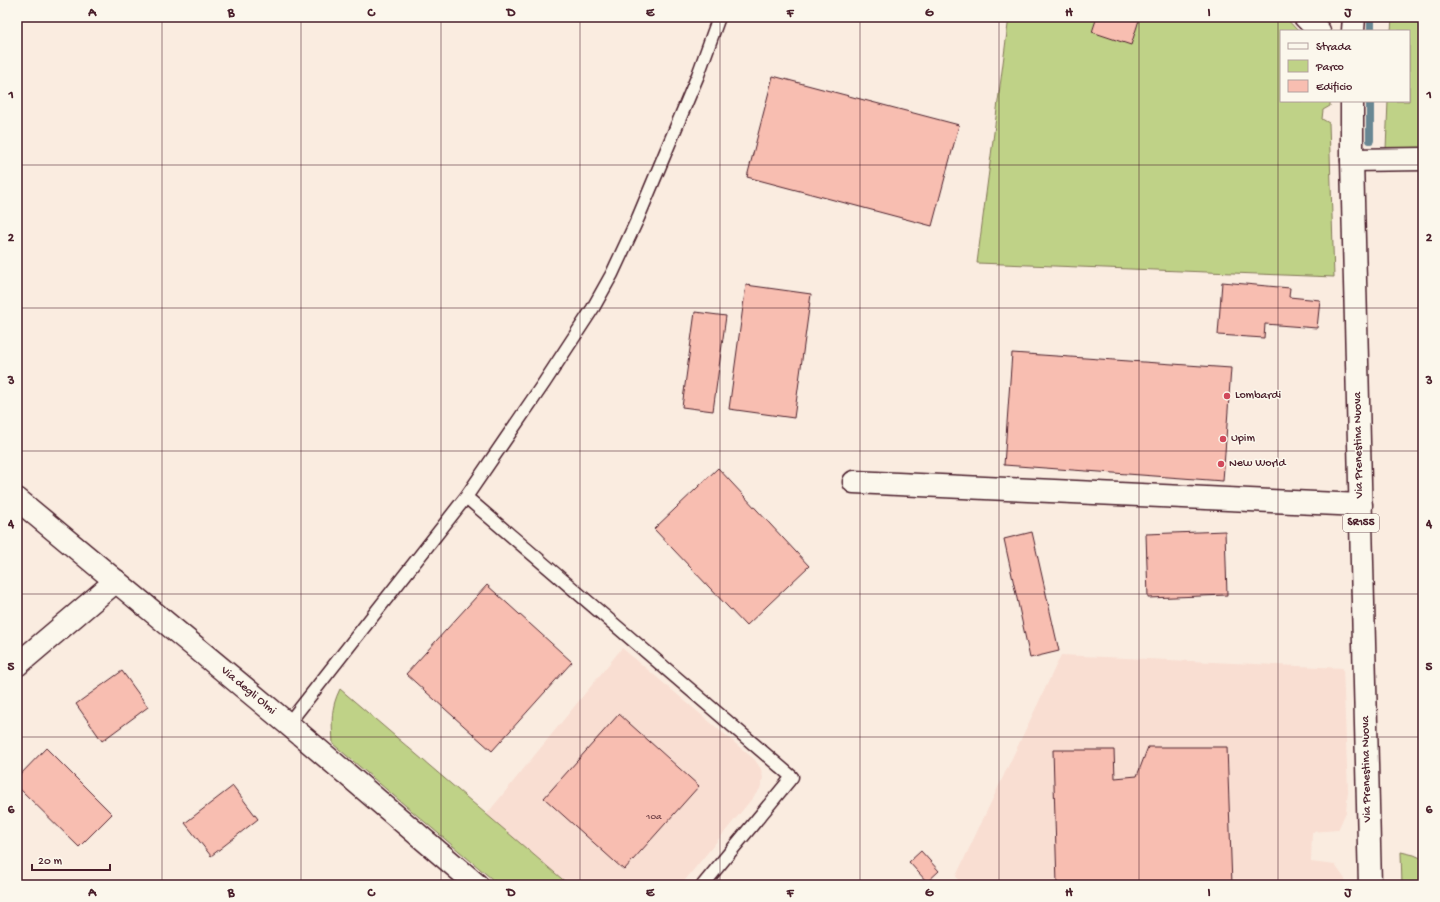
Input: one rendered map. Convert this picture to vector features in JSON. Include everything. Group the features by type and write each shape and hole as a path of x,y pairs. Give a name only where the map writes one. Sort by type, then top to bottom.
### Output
{"street":[{"path":"1305,17 1318,30"},
{"path":"1353,30 1354,17"},
{"name":"Via Prenestina Nuova","path":"1352,102 1352,160 1370,885"},
{"path":"1352,160 1423,159"},
{"path":"854,482 1361,504"},
{"name":"Via degli Olmi","path":"17,500 288,724 477,885"},
{"path":"17,665 116,581"}],"lane":[{"path":"288,724 466,497 593,308 612,274 638,218 698,75 719,17"},
{"path":"466,497 792,777 703,885"}],"shaded area":[{"path":"622,648 755,760 761,769 763,778 760,789 681,885 569,885 486,815"},
{"path":"1061,655 1343,668 1348,791 1346,812 1338,830 1312,832 1311,862 1335,865 1345,879 1345,885 960,885 956,876"}],"green space":[{"path":"1009,17 1285,17 1297,30 1280,30 1280,102 1330,102 1330,106 1323,110 1322,119 1329,123 1334,277 977,263"},
{"path":"1392,17 1423,17 1423,149 1386,149 1388,102 1410,102 1410,30 1391,30"},
{"path":"340,689 569,885 499,885 333,744 333,709"},
{"path":"1401,852 1423,859 1423,885 1402,885"}],"building":[{"path":"1097,17 1140,17 1131,45 1092,32"},
{"path":"773,76 959,125 932,226 747,177"},
{"path":"1222,282 1290,288 1289,297 1320,300 1317,328 1265,324 1264,338 1218,335"},
{"path":"746,285 811,294 794,418 729,409"},
{"path":"695,312 726,316 713,411 682,407"},
{"path":"1012,353 1231,368 1223,481 1004,465"},
{"path":"718,468 809,566 746,626 654,529"},
{"path":"1225,531 1227,595 1148,598 1146,534"},
{"path":"1032,532 1059,651 1030,658 1004,539"},
{"path":"487,585 572,662 492,751 406,674"},
{"path":"122,671 148,707 102,741 76,704"},
{"path":"619,714 699,786 624,870 544,798"},
{"path":"1148,747 1227,747 1232,885 1057,885 1053,750 1114,750 1115,778 1137,776"},
{"path":"46,748 112,814 79,847 17,786 17,778"},
{"path":"233,786 258,819 211,856 185,823"},
{"path":"921,851 939,871 927,882 909,862"}],"waterway":[{"path":"1371,17 1371,30"},
{"path":"1370,102 1370,140"}],"place":[{"name":"Lombardi","path":"1227,396"},
{"name":"Upim","path":"1223,439"},
{"name":"New World","path":"1221,464"}]}
